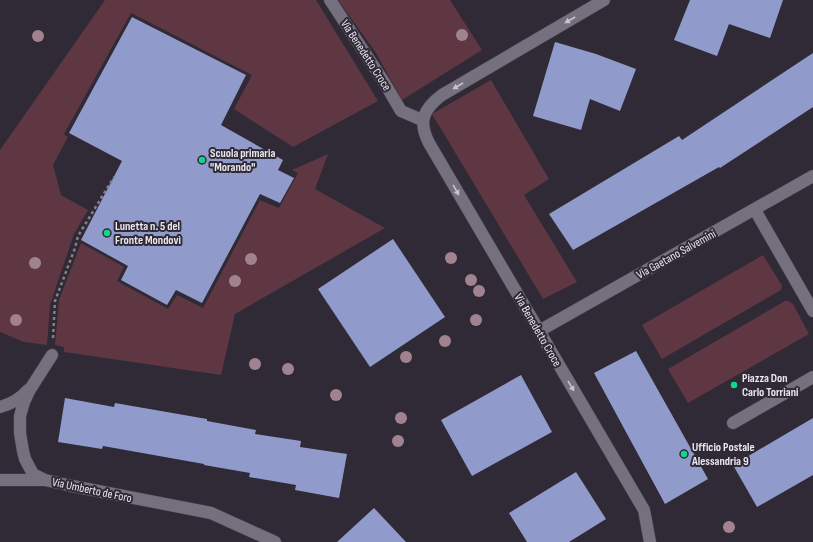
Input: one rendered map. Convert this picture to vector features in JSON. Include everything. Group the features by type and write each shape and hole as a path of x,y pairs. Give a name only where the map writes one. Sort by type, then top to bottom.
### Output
{"street":[{"name":"Via Benedetto Croce","path":"330,0 384,82 401,111 422,120 423,130 429,143 644,510 650,542"},
{"path":"422,120 431,104 442,95 604,0"},
{"name":"Via Gaetano Salvemini","path":"539,332 813,176"},
{"path":"755,210 813,311"},
{"name":"Via Umberto de Foro","path":"52,355 29,391 22,408 20,433 25,460 33,474 45,480 72,486 211,513 275,542"},
{"path":"733,423 813,377"},
{"path":"0,406 12,403 22,396 37,379"},
{"path":"0,480 45,480"}],"path":[{"path":"52,355 55,301 78,236 114,177"}],"shaded area":[{"path":"105,0 316,0 378,101 293,147 234,109 252,75 131,13 64,134 68,137 53,165 61,195 88,210 74,234 50,305 47,345 24,342 0,332 0,150"},
{"path":"338,0 450,0 482,50 402,100 376,53"},
{"path":"491,80 549,179 524,195 577,282 543,299 432,114"},
{"path":"328,154 315,189 385,228 235,314 221,375 64,352 64,347 55,345 59,300 81,243 124,267 117,281 168,309 177,295 203,308 260,200 279,208 298,173 292,170"},
{"path":"763,255 781,284 781,290 662,359 642,325"},
{"path":"785,301 793,304 809,334 688,403 668,369"}],"building":[{"path":"690,0 783,0 770,38 729,24 717,56 674,40"},
{"name":"Scuola primaria \"Morando\"","path":"132,17 246,75 221,125 283,160 278,170 294,178 280,203 260,194 202,303 176,290 167,305 121,280 128,266 81,240 122,161 69,133"},
{"path":"555,42 596,54 636,69 620,111 590,99 581,130 533,116"},
{"path":"813,53 813,107 720,168 719,167 573,250 549,214 679,136 682,140"},
{"path":"393,239 445,317 370,367 318,289"},
{"path":"636,351 708,479 665,504 594,373"},
{"path":"521,375 552,432 472,476 441,420"},
{"path":"65,398 114,407 115,403 207,419 207,421 256,430 255,434 301,441 300,447 347,454 339,498 295,490 296,485 249,477 250,473 103,446 102,449 58,442"},
{"path":"813,418 813,475 757,507 733,465"},
{"path":"576,472 606,519 569,542 527,542 509,513"},
{"path":"374,508 406,542 337,542"}],"place":[{"name":"Scuola primaria \"Morando\"","path":"202,160"},
{"name":"Lunetta n. 5 del Fronte Mondovì","path":"107,233"},
{"name":"Piazza Don Carlo Torriani","path":"734,385"},
{"name":"Ufficio Postale Alessandria 9","path":"684,454"}]}
